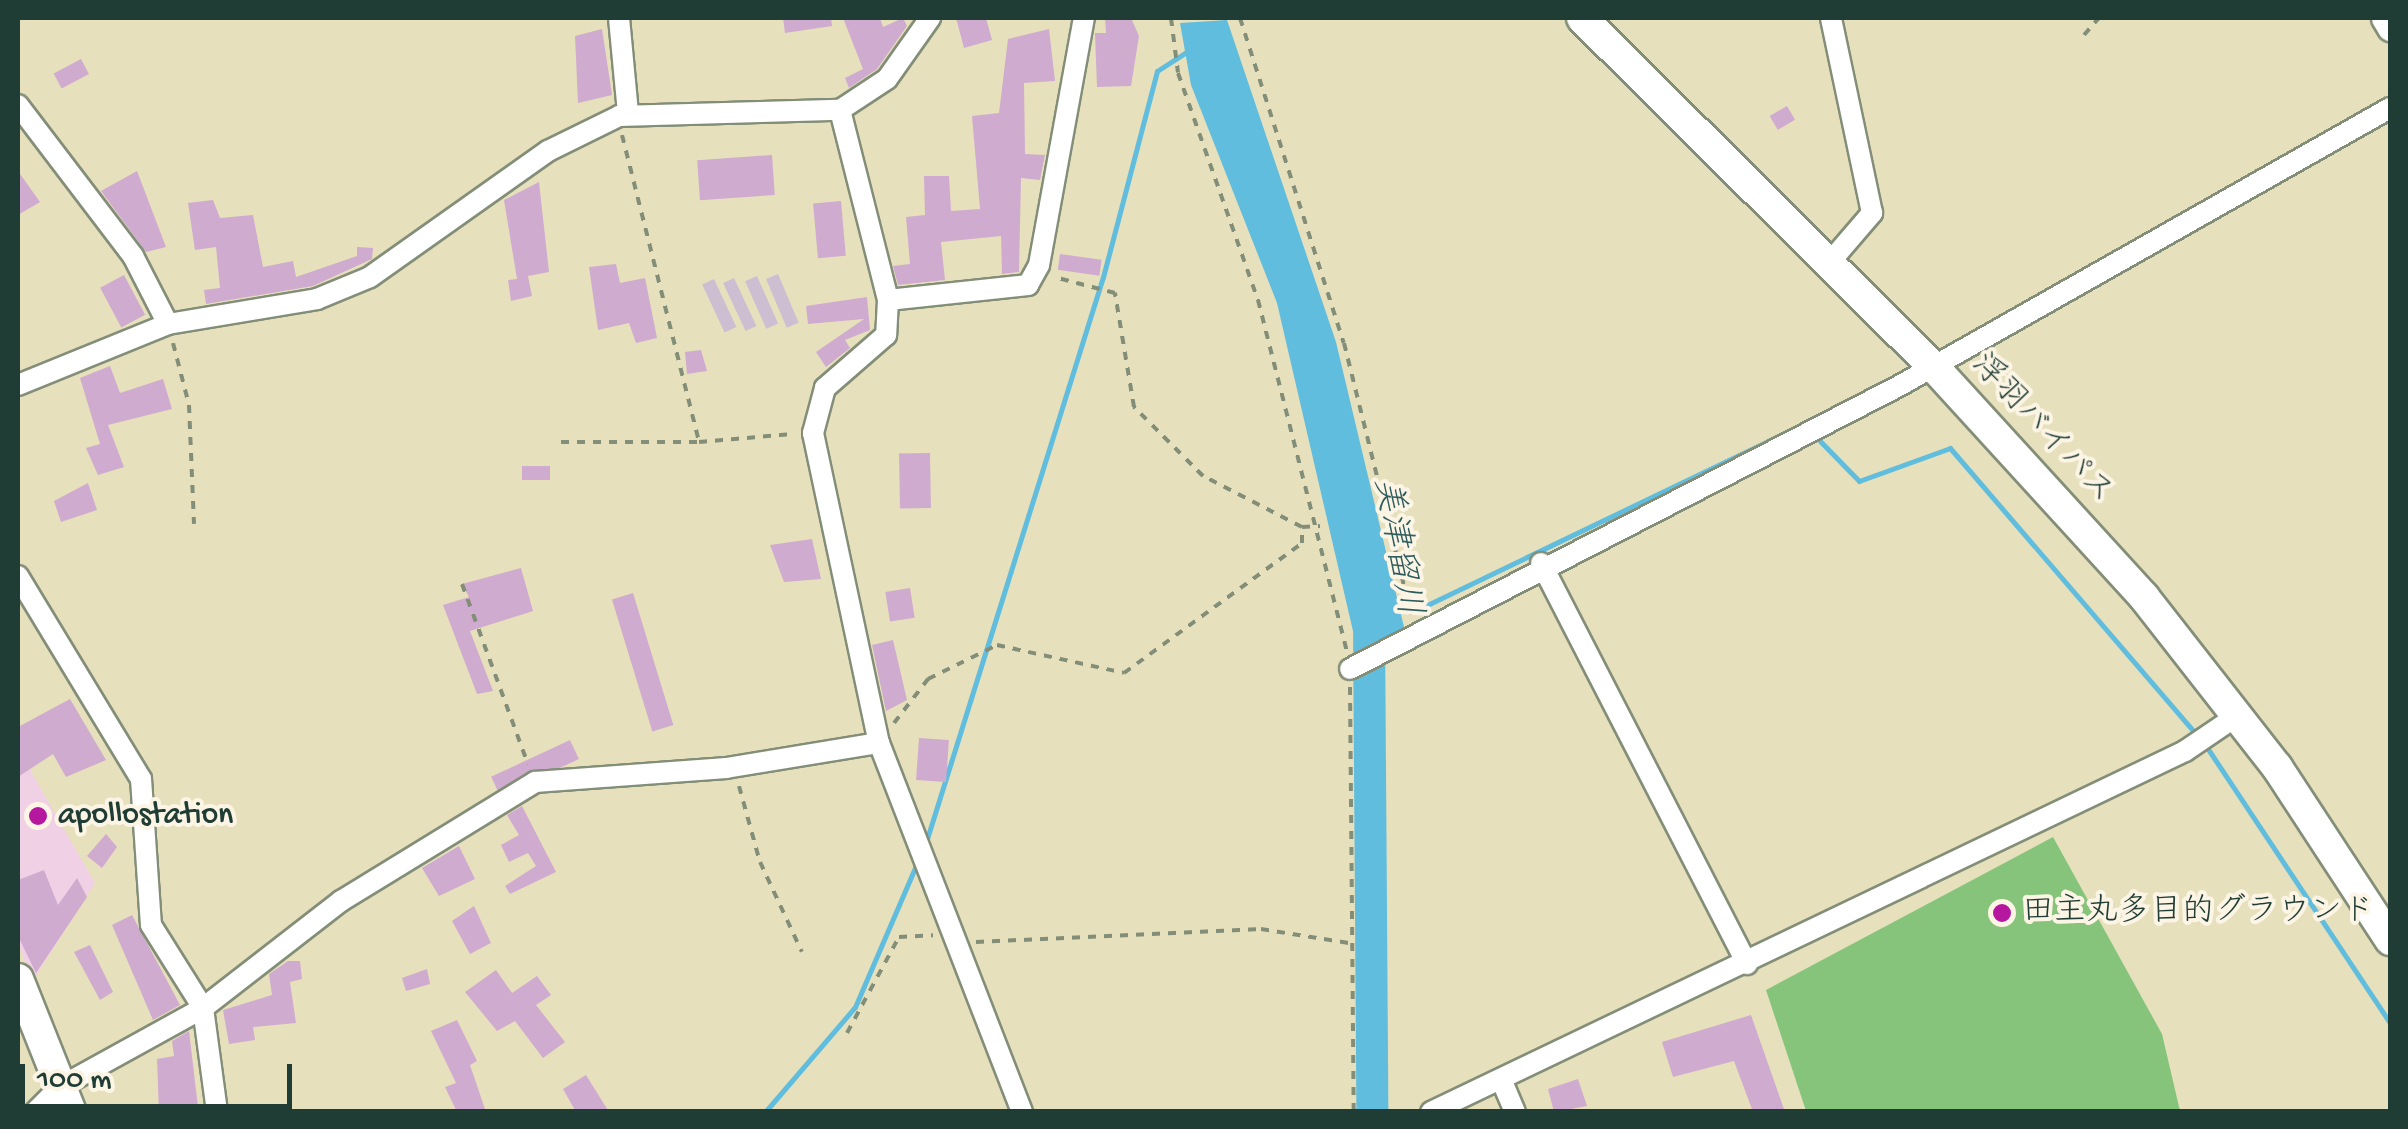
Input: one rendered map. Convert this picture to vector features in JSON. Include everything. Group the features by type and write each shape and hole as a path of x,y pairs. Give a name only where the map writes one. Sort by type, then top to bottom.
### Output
{"highway":[{"name":"浮羽バイパス","path":"1582,18 1934,366 2238,715 2390,940"},
{"path":"18,979 66,1099"}],"main road":[{"path":"2384,18 2390,28"}],"street":[{"path":"620,18 624,114"},
{"path":"18,384 168,324 317,299 370,277 548,151 624,114 840,110 887,79 930,18"},
{"path":"888,300 1028,286 1038,266 1084,18"},
{"path":"1830,262 1872,213 1831,18"},
{"path":"18,106 132,256 168,324"},
{"path":"1350,669 1415,629 1541,563 1934,366 2390,108"},
{"path":"840,110 888,300 886,336 825,388 813,433 880,743 959,938 1022,1112"},
{"path":"1541,563 1747,964"},
{"path":"18,576 141,780 151,925 204,1008 217,1112"},
{"path":"1431,1112 2185,751 2238,715"},
{"path":"35,1112 66,1099 204,1008 340,901 535,782 734,766 880,743"},
{"path":"1501,1079 1515,1112"}],"path":[{"path":"1171,18 1178,73 1258,300 1320,526 1350,669 1349,943 1354,1112"},
{"path":"1240,18 1344,343 1415,629"},
{"path":"2084,36 2099,18"},
{"path":"624,114 633,206 699,442"},
{"path":"1038,266 1064,284 1115,293 1134,406 1203,476 1302,527 1320,526"},
{"path":"168,324 189,405 194,524"},
{"path":"561,442 699,442 813,433"},
{"path":"880,743 928,679 963,654 997,644 1124,673 1302,542 1302,527"},
{"path":"462,584 535,782"},
{"path":"734,766 760,862 802,952"},
{"path":"848,1033 898,937 1260,930 1349,943"}],"shaded area":[{"path":"778,274 799,323 787,328 766,279"},
{"path":"757,276 778,324 766,329 745,281"},
{"path":"734,278 756,326 746,331 723,283"},
{"path":"714,279 736,327 725,333 702,284"},
{"name":"apollostation","path":"18,749 95,883 32,982 18,942"}],"green space":[{"name":"田主丸多目的グラウンド","path":"2053,837 2162,1034 2180,1111 1806,1111 1766,990"}],"water":[{"path":"1227,20 1336,342 1404,627 1359,657 1277,303 1191,85 1180,23"}],"building":[{"path":"783,18 831,18 832,26 785,33"},
{"path":"843,18 880,18 883,27 903,18 907,26 877,69 849,88 845,78 863,69"},
{"path":"956,18 986,18 992,40 964,48"},
{"path":"1105,18 1131,18 1139,36 1131,86 1097,87 1095,33 1106,33"},
{"path":"602,29 612,95 578,103 575,36"},
{"path":"1049,29 1055,81 1024,83 1025,154 1045,155 1040,180 1021,178 1019,272 1002,274 1001,236 941,242 945,280 898,285 893,266 910,264 906,217 925,215 924,176 949,176 951,211 980,209 972,116 999,113 1008,39"},
{"path":"81,59 89,74 62,89 54,74"},
{"path":"1787,106 1795,120 1778,130 1770,116"},
{"path":"772,155 775,195 700,200 697,160"},
{"path":"18,171 40,202 18,215"},
{"path":"137,171 166,247 146,252 101,191"},
{"path":"539,182 549,272 528,276 532,296 511,301 508,280 517,279 504,200"},
{"path":"213,200 220,218 253,215 263,267 293,261 296,277 357,256 357,247 373,248 372,259 313,286 206,304 204,290 220,288 216,247 195,250 188,203"},
{"path":"841,201 846,256 818,258 813,203"},
{"path":"1060,254 1102,260 1099,276 1058,270"},
{"path":"616,264 620,283 645,278 657,338 636,343 629,323 598,330 589,267"},
{"path":"124,275 145,315 121,327 100,288"},
{"path":"867,297 870,330 845,340 850,348 826,367 816,352 864,319 808,324 806,306"},
{"path":"701,350 707,371 687,374 685,352"},
{"path":"110,366 120,393 163,379 172,409 108,425 124,467 98,475 86,448 100,444 80,378"},
{"path":"930,453 931,508 900,509 899,454"},
{"path":"522,466 550,466 550,480 522,480"},
{"path":"88,483 97,510 61,522 54,501"},
{"path":"812,539 821,579 784,582 770,545"},
{"path":"521,568 533,611 470,631 493,691 477,694 443,605 469,597 462,584"},
{"path":"910,588 915,618 890,622 885,592"},
{"path":"633,593 673,725 652,731 612,599"},
{"path":"893,640 907,700 886,711 872,645"},
{"path":"70,699 106,760 66,777 53,754 18,777 18,727"},
{"path":"919,738 949,740 946,782 916,780"},
{"path":"570,740 579,759 500,796 491,777"},
{"path":"522,806 556,872 510,894 505,886 536,866 528,853 509,862 501,845 519,835 507,815"},
{"path":"106,834 117,847 102,868 87,856"},
{"path":"459,846 475,879 439,896 422,868"},
{"path":"44,870 58,905 77,878 87,897 36,973 18,936 18,880"},
{"path":"474,906 491,943 470,954 452,921"},
{"path":"132,915 180,1005 153,1020 112,925"},
{"path":"90,945 113,992 100,1000 74,952"},
{"path":"288,961 300,961 302,979 290,982 296,1023 253,1027 255,1040 229,1044 223,1010 272,995 269,974"},
{"path":"427,969 430,984 406,991 402,978"},
{"path":"496,970 512,993 537,976 551,995 536,1005 565,1042 543,1058 515,1021 497,1031 465,992"},
{"path":"1751,1015 1785,1112 1753,1112 1734,1061 1673,1077 1662,1042"},
{"path":"457,1020 477,1061 470,1065 486,1112 457,1112 445,1087 456,1083 431,1031"},
{"path":"189,1031 198,1107 159,1112 157,1059 174,1056 172,1041"},
{"path":"586,1075 609,1112 576,1112 563,1089"},
{"path":"1578,1079 1587,1106 1554,1112 1548,1089"}],"waterway":[{"path":"926,842 1103,277 1157,71 1189,50"},
{"path":"1423,607 1803,424"},
{"path":"1820,441 1859,481 1950,448 2196,734"},
{"name":"美津留川","path":"1369,626 1372,1112"},
{"path":"2208,749 2390,1023"},
{"path":"765,1112 855,1007 918,861"}],"place":[{"name":"apollostation","path":"38,816"},
{"name":"田主丸多目的グラウンド","path":"2002,913"}]}
